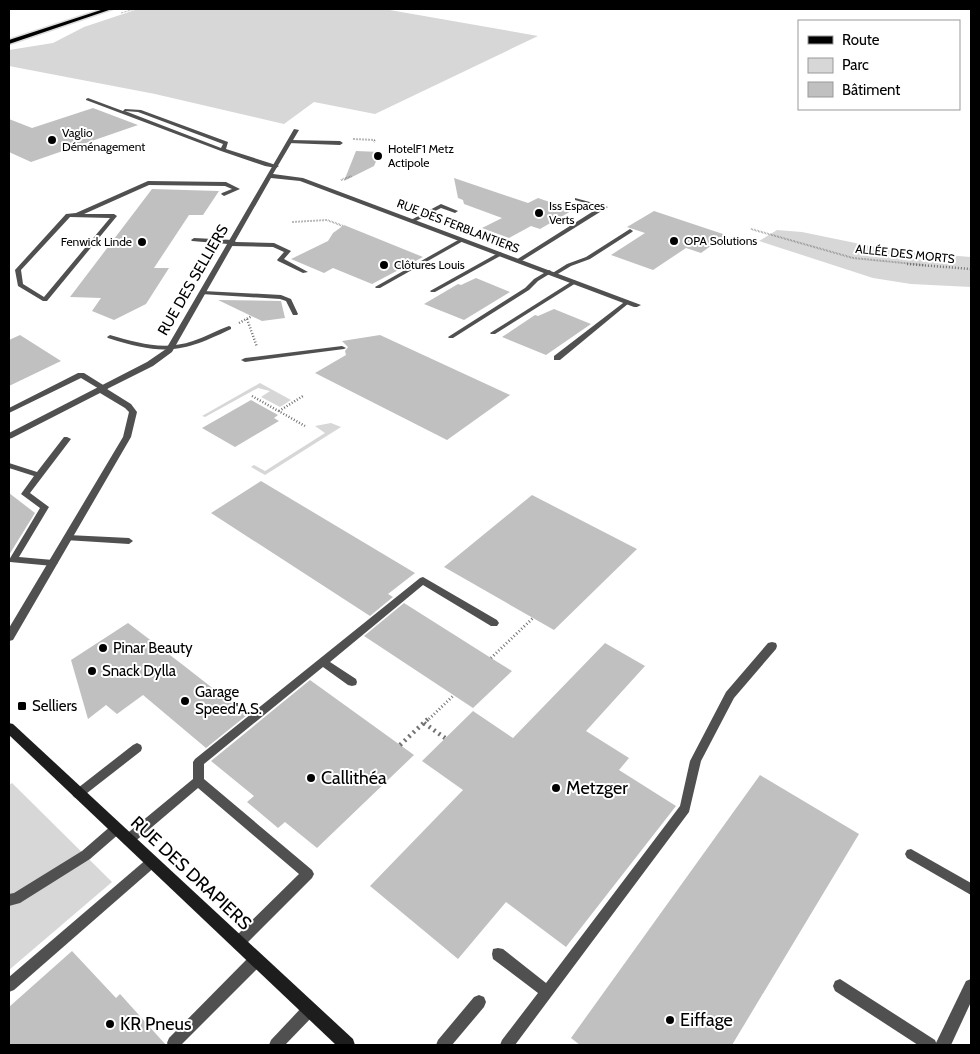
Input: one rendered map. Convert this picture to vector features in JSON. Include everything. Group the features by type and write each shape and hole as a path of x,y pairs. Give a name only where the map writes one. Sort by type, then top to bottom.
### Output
{"main road":[{"path":"9,42 108,9"}],"street":[{"name":"RUE DES SELLIERS","path":"9,436 150,364 169,350 296,130"},
{"name":"RUE DES FERBLANTIERS","path":"270,176 296,178 637,306"},
{"path":"9,637 127,437 133,412 128,406 102,388"},
{"name":"RUE DES DRAPIERS","path":"9,728 348,1045"},
{"path":"943,1045 971,986"}],"lane":[{"path":"88,99 223,150 267,165 276,166"},
{"path":"290,142 340,143"},
{"path":"75,216 114,216 45,300 20,285 18,270 68,215 75,216 148,183 226,184 237,189 224,194"},
{"path":"518,261 605,207 577,199"},
{"path":"412,221 441,206 455,211"},
{"path":"451,337 551,273 588,258 630,231"},
{"path":"194,240 274,245 288,251 280,260 305,272"},
{"path":"378,286 462,240"},
{"path":"433,291 500,254"},
{"path":"493,333 574,282"},
{"path":"203,293 281,298 289,300 295,314"},
{"path":"557,358 627,302"},
{"path":"110,337 140,347 169,350 200,343 230,328"},
{"path":"245,360 342,348"},
{"path":"9,411 81,375 102,388"},
{"path":"53,563 13,560 45,508 25,494 67,439"},
{"path":"9,465 38,475"},
{"path":"68,538 129,541"},
{"path":"238,943 308,874 198,781 198,762 423,580 494,623"},
{"path":"507,1045 685,808 696,761 730,695 772,646"},
{"path":"323,662 352,682"},
{"path":"78,794 137,748"},
{"path":"128,840 198,781"},
{"path":"9,900 16,899 86,855 116,829"},
{"path":"911,854 971,889"},
{"path":"9,985 152,862"},
{"path":"498,954 547,992"},
{"path":"174,1043 256,960"},
{"path":"840,986 930,1045"},
{"path":"443,1045 479,1002"},
{"path":"276,1045 309,1010"}],"path":[{"path":"351,139 375,140 374,142"},
{"path":"292,222 327,220 343,226"},
{"name":"ALLÉE DES MORTS","path":"750,229 853,258 971,269"},
{"path":"247,319 261,359"},
{"path":"252,396 305,426"},
{"path":"279,411 303,396"},
{"path":"491,658 533,618"},
{"path":"400,745 454,696"},
{"path":"424,723 445,738"}],"green space":[{"path":"138,9 384,9 538,36 375,114 314,102 284,124 155,94 9,66 9,50 53,43 84,27"},
{"path":"777,230 802,232 894,251 971,257 971,287 911,284 873,278 759,241"},
{"path":"260,383 291,400 280,407 261,397 270,391 258,388 205,417 202,416"},
{"path":"331,423 341,427 265,475 251,467 254,465 265,471 325,433 315,426"},
{"path":"12,783 112,882 9,970 9,785"}],"building":[{"name":"Vaglio Déménagement","path":"93,108 138,125 31,162 9,152 9,119 32,128"},
{"path":"356,151 380,152 374,166 344,181"},
{"path":"454,178 528,203 538,198 573,210 540,229 531,226 509,238 482,228 502,218 464,204 463,200 458,198"},
{"name":"Fenwick Linde","path":"152,189 219,191 203,215 189,215 154,268 169,268 146,304 114,320 92,311 101,298 70,297"},
{"name":"OPA Solutions","path":"654,211 726,235 701,253 686,248 653,270 611,255 645,233 627,227"},
{"path":"344,225 423,257 372,284 333,268 324,273 291,259 328,241 333,233"},
{"path":"476,278 510,292 464,320 424,304 458,284 461,285"},
{"path":"218,300 281,301 285,318 262,321"},
{"path":"554,309 591,324 546,355 502,337 535,315 538,316"},
{"path":"20,335 61,361 9,386 9,340"},
{"path":"380,335 510,395 447,440 315,373 346,355 345,351 348,347 342,341"},
{"path":"251,400 278,415 274,418 279,421 235,447 202,428"},
{"path":"261,481 415,573 388,594 393,597 370,616 211,513"},
{"path":"9,493 35,513 9,555"},
{"path":"532,495 637,549 554,630 444,567"},
{"path":"404,603 512,671 473,708 364,636"},
{"path":"128,623 247,715 206,748 143,695 117,714 106,705 88,719 71,660"},
{"name":"Metzger","path":"605,643 645,666 586,731 629,758 619,770 676,806 566,947 506,902 458,959 370,886 463,790 422,761 473,711 513,738"},
{"name":"Callithéa","path":"310,680 414,755 317,848 285,822 278,828 247,802 254,796 211,761"},
{"path":"760,775 859,834 732,1045 580,1045 571,1038"},
{"path":"72,951 116,998 120,994 166,1045 9,1045 9,1007"}],"place":[{"name":"Vaglio Déménagement","path":"52,140"},
{"name":"HotelF1 Metz Actipole","path":"378,156"},
{"name":"Iss Espaces Verts","path":"539,213"},
{"name":"OPA Solutions","path":"674,241"},
{"name":"Fenwick Linde","path":"142,242"},
{"name":"Clôtures Louis","path":"384,265"},
{"name":"Pinar Beauty","path":"103,648"},
{"name":"Snack Dylla","path":"92,671"},
{"name":"Garage Speed'A.S.","path":"185,701"},
{"name":"Selliers","path":"22,706"},
{"name":"Callithéa","path":"311,778"},
{"name":"Metzger","path":"556,788"},
{"name":"Eiffage","path":"670,1020"},
{"name":"KR Pneus","path":"110,1024"}]}
